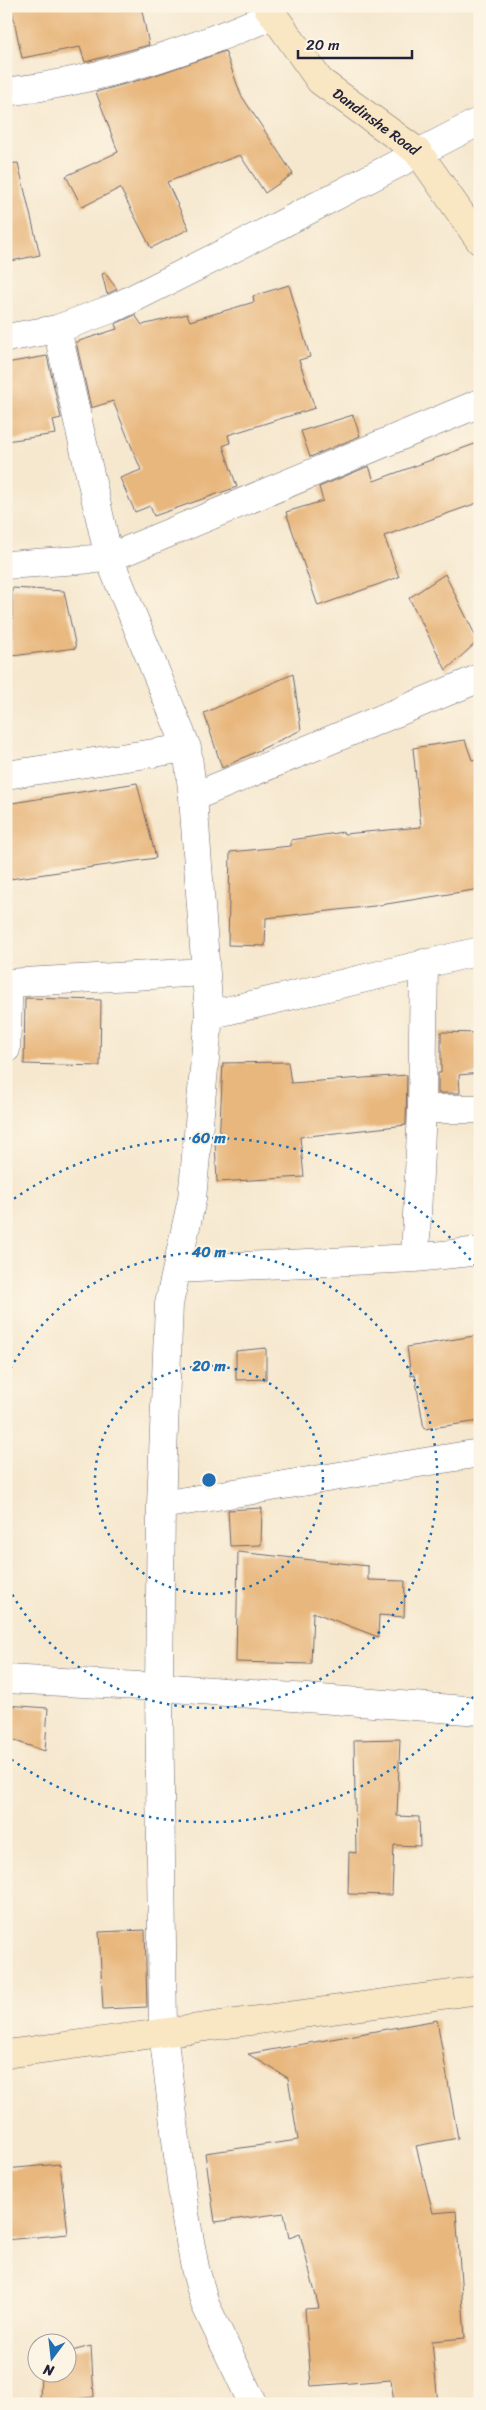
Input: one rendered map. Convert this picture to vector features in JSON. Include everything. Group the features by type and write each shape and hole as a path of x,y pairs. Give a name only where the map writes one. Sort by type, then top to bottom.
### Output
{"street":[{"path":"6,92 28,90 150,62 232,33 270,11"},
{"name":"Dandinshe Road","path":"270,11 320,82 418,152 480,241"},
{"path":"6,338 57,329 114,308 276,227 480,121"},
{"path":"57,329 109,558 187,748 193,797 209,1015 192,1199 169,1304 161,1505 158,1687 163,2032 185,2214 195,2268 205,2304 253,2404"},
{"path":"6,565 109,558 480,403"},
{"path":"193,797 480,678"},
{"path":"6,775 187,748"},
{"path":"209,1015 480,951"},
{"path":"415,1258 422,1109 424,963"},
{"path":"6,1049 8,983 205,972"},
{"path":"422,1109 480,1109"},
{"path":"177,1269 415,1258 480,1251"},
{"path":"161,1505 480,1453"},
{"path":"6,1680 158,1687 480,1711"},
{"path":"6,2054 480,1991"}],"building":[{"path":"11,6 141,6 149,45 85,62 80,47 22,58"},
{"path":"225,51 241,95 293,174 265,193 240,155 167,182 189,229 151,248 120,188 82,207 66,176 118,152 96,92 147,78"},
{"path":"18,163 40,255 6,262 6,164"},
{"path":"105,273 117,289 107,294 102,274"},
{"path":"289,285 310,357 299,360 315,408 228,435 230,443 223,446 237,487 154,516 150,506 135,512 120,478 141,470 113,401 91,408 76,342 117,329 115,324 135,315 142,325 187,314 190,321 254,302 253,296"},
{"path":"47,356 61,418 53,420 56,434 6,441 6,363"},
{"path":"353,415 360,436 310,457 301,431"},
{"path":"480,442 480,502 384,536 399,577 318,606 286,512 323,501 319,487 369,466 374,481"},
{"path":"445,574 478,641 446,670 409,598"},
{"path":"12,588 64,591 76,648 12,656"},
{"path":"293,674 301,730 222,768 204,713"},
{"path":"465,740 472,760 480,758 480,889 374,906 266,918 265,946 228,945 230,852 291,846 291,840 343,832 344,834 421,827 413,748"},
{"path":"137,783 156,858 10,879 6,846 6,804"},
{"path":"25,998 101,1000 100,1066 24,1064"},
{"path":"441,1032 480,1033 480,1073 459,1075 460,1093 438,1093 438,1073 441,1073"},
{"path":"288,1062 291,1083 407,1075 406,1125 300,1137 304,1177 217,1182 215,1142 219,1142 223,1063"},
{"path":"480,1335 480,1421 424,1429 415,1375 411,1376 407,1347"},
{"path":"266,1348 266,1379 236,1380 236,1351"},
{"path":"262,1508 261,1545 230,1546 228,1510"},
{"path":"238,1552 368,1566 368,1580 405,1581 404,1617 379,1615 378,1637 313,1612 311,1664 236,1662"},
{"path":"6,1705 48,1708 45,1751 6,1738"},
{"path":"400,1739 397,1816 419,1817 420,1846 394,1845 392,1895 348,1894 349,1852 356,1853 354,1740"},
{"path":"145,1930 147,2007 103,2009 99,1932"},
{"path":"437,2020 458,2138 416,2146 433,2213 456,2211 465,2338 432,2341 438,2404 394,2404 391,2380 311,2386 305,2309 319,2308 300,2234 289,2238 284,2213 215,2222 205,2153 298,2140 288,2078 248,2054"},
{"path":"60,2164 68,2234 6,2240 6,2169"},
{"path":"91,2346 94,2397 40,2402 41,2382 78,2382 78,2349"}]}
